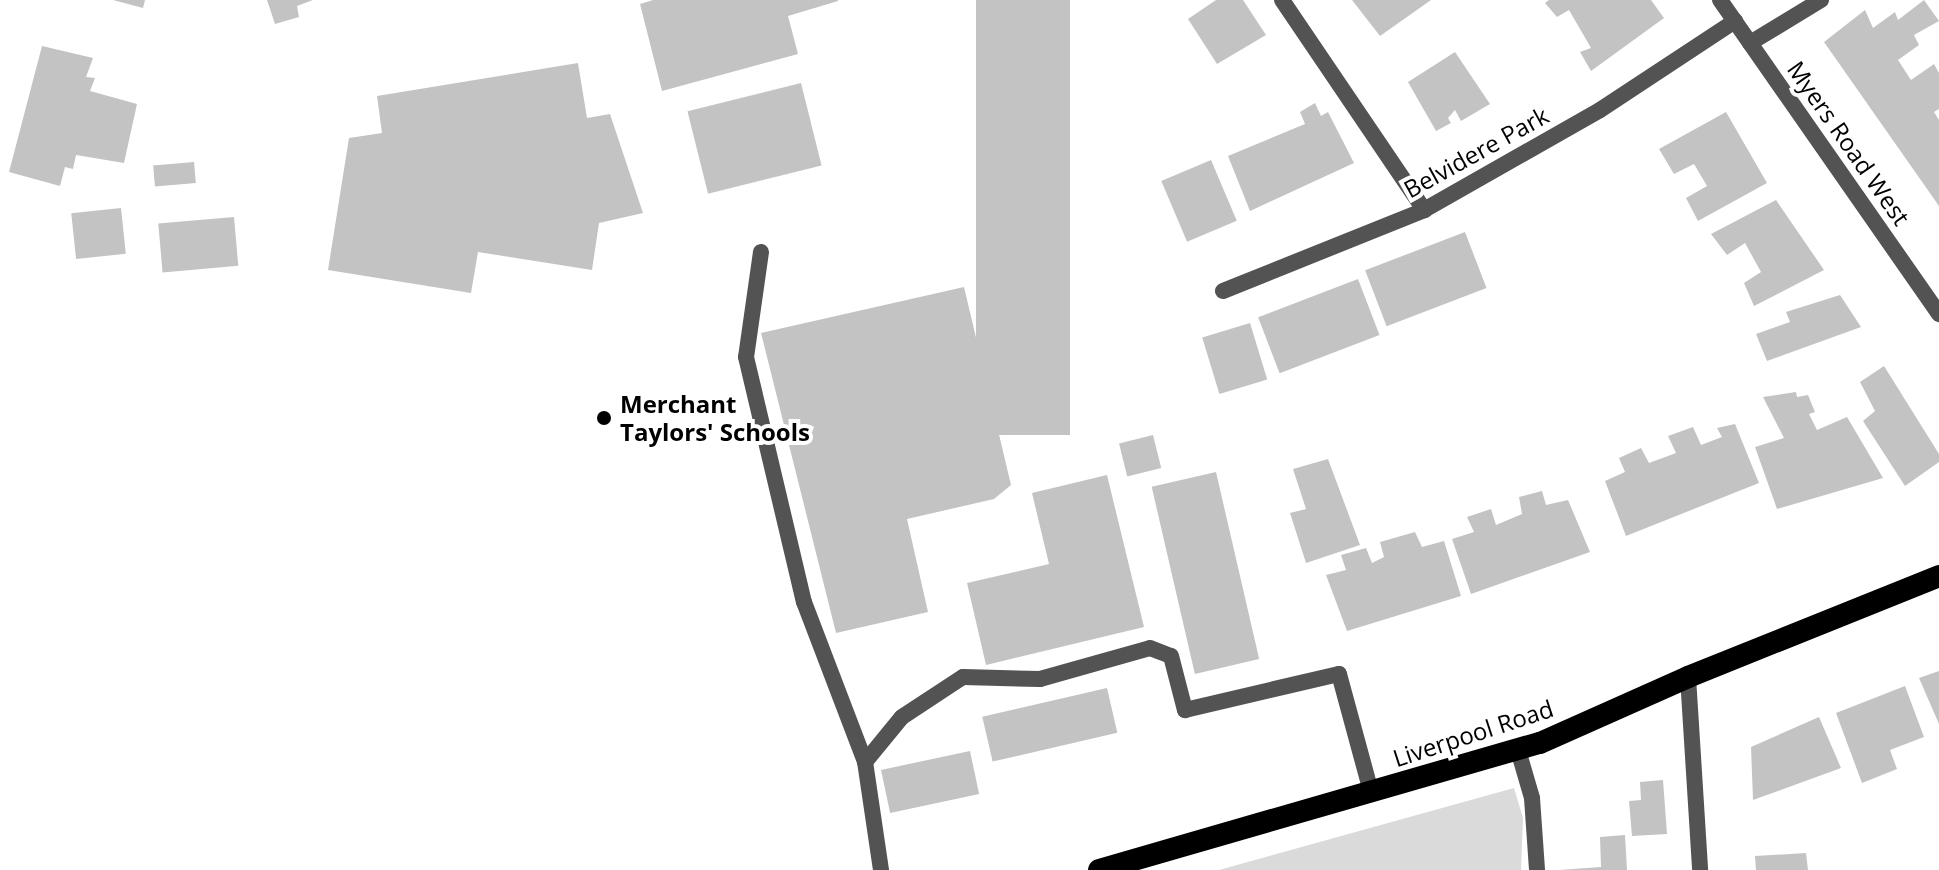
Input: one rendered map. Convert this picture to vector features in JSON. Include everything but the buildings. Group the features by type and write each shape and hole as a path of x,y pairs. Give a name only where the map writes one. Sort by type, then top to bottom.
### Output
{"highway":[{"name":"Liverpool Road","path":"1099,870 1152,862 1371,792 1518,750 1688,677 1939,576"}],"street":[{"path":"1282,0 1424,210"},
{"name":"Myers Road West","path":"1720,0 1939,314"},
{"path":"1750,43 1821,0"},
{"name":"Belvidere Park","path":"1223,291 1424,210 1600,110 1735,21"},
{"path":"761,252 746,357 804,602 865,762 881,870"},
{"path":"865,762 902,717 963,677 1040,679 1150,648 1171,656 1185,710 1339,674 1371,792"},
{"path":"1688,677 1700,870"},
{"path":"1518,750 1530,782 1537,870"}],"shaded area":[{"path":"1514,788 1523,818 1521,870 1219,870"}],"place":[{"name":"Merchant Taylors' Schools","path":"604,418"}]}
